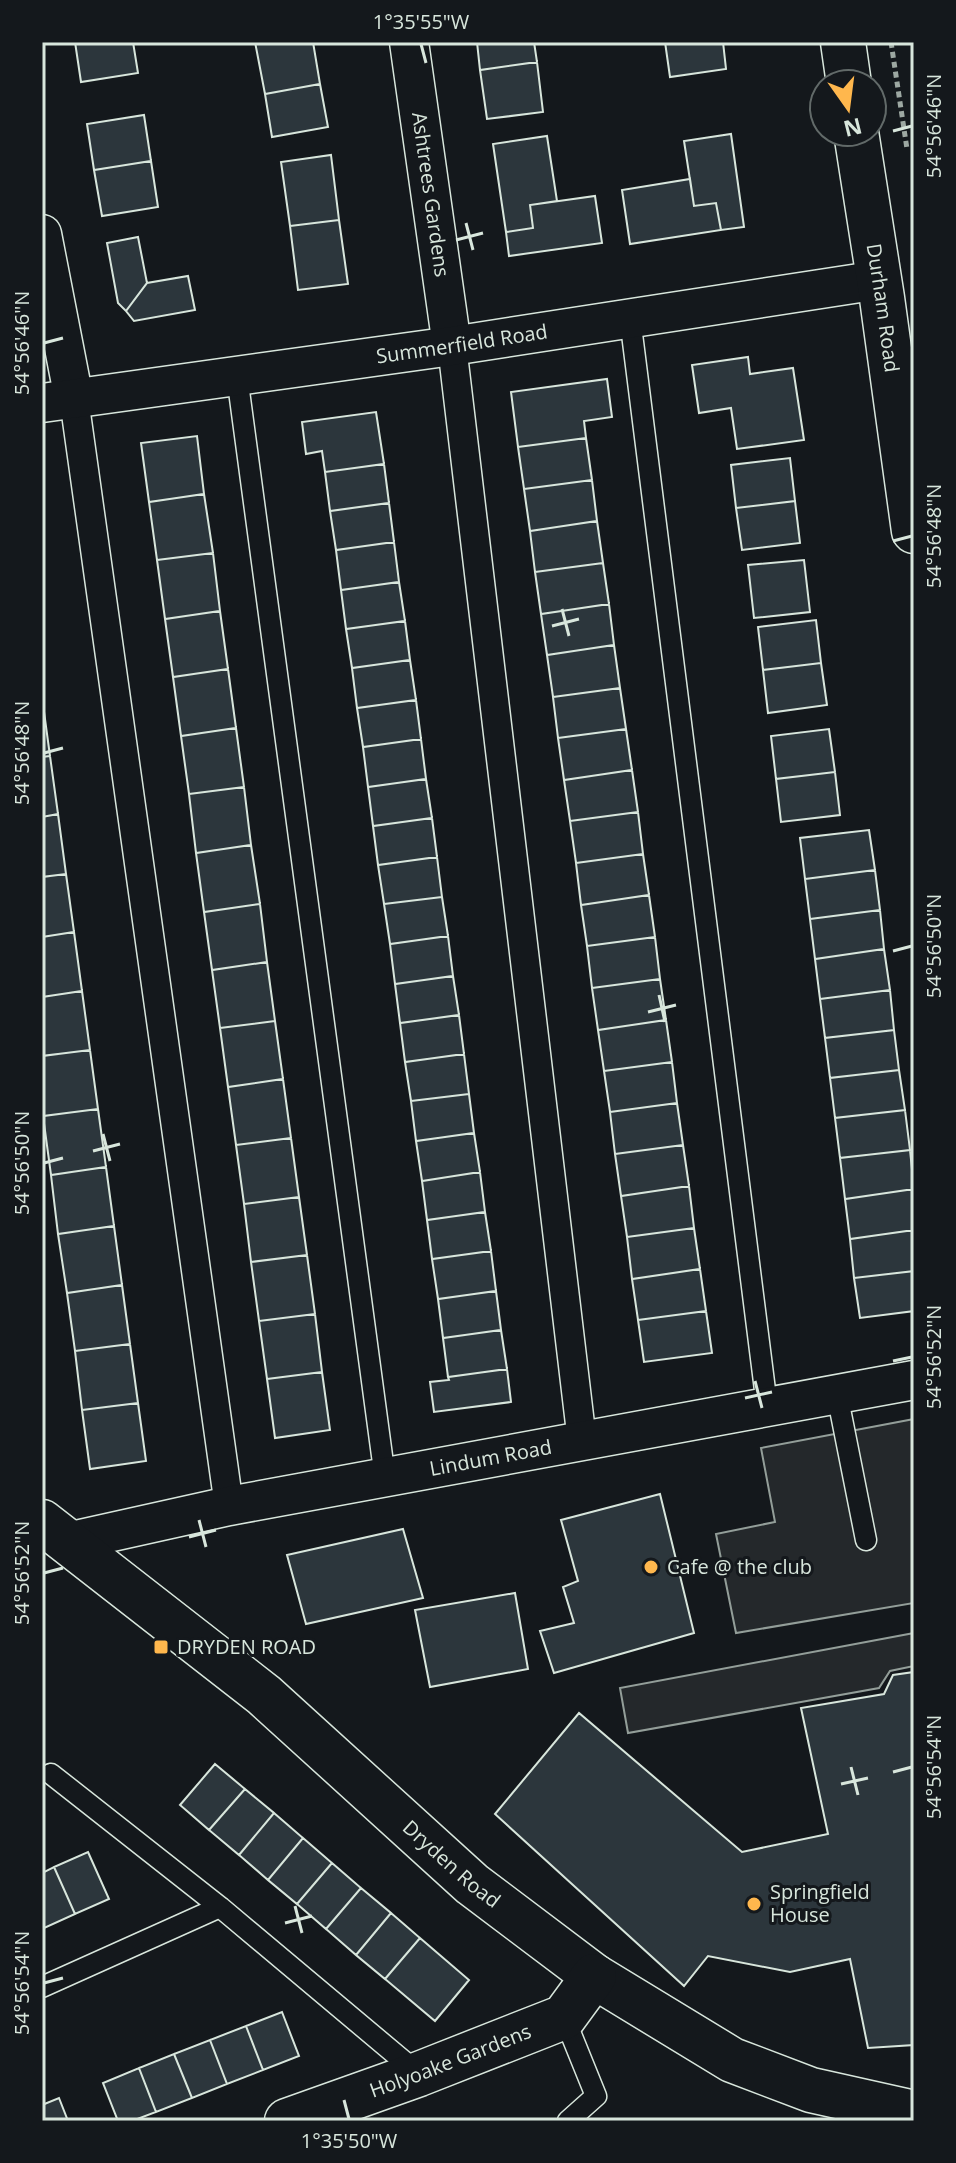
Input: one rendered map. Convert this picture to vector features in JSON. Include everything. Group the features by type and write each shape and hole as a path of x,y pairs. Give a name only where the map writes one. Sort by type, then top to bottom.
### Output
{"street":[{"name":"Ashtrees Gardens","path":"409,42 452,346"},
{"path":"843,42 847,68"},
{"name":"Durham Road","path":"858,148 914,531"},
{"path":"42,234 58,401 229,1506"},
{"name":"Summerfield Road","path":"58,401 452,346 879,280"},
{"path":"452,346 582,1441"},
{"name":"Lindum Road","path":"55,1532 229,1506 914,1380"},
{"name":"Dryden Road","path":"55,1532 264,1695 472,1884 594,1976 732,2060 811,2090 914,2114"},
{"path":"564,2017 594,1976"},
{"name":"Holyoake Gardens","path":"287,2121 354,2109 419,2074 564,2017"}],"lane":[{"path":"630,318 767,1406"},
{"path":"237,376 385,1478"},
{"path":"837,1394 866,1540"},
{"path":"51,1774 220,1907 419,2074"},
{"path":"42,1987 220,1907"},
{"path":"564,2017 596,2096 568,2121"}],"path":[{"path":"891,42 907,151"}],"shaded area":[{"path":"914,1419 914,1603 736,1633 716,1534 775,1522 761,1448"},
{"path":"914,1633 914,1666 890,1671 879,1688 628,1733 620,1688"}],"building":[{"path":"75,42 133,42 138,73 81,82"},
{"path":"255,42 313,42 320,84 265,94"},
{"path":"477,42 534,42 537,62 480,70"},
{"path":"665,42 723,42 726,69 670,77"},
{"path":"537,62 543,112 487,119 480,70"},
{"path":"320,84 328,127 272,137 265,94"},
{"path":"144,115 151,161 94,170 87,124"},
{"path":"731,134 744,227 721,230 716,203 694,206 684,141"},
{"path":"547,136 557,201 530,205 533,228 506,232 493,144"},
{"path":"331,155 339,220 290,226 281,162"},
{"path":"151,161 158,207 102,216 94,170"},
{"path":"690,179 694,206 716,203 721,230 630,244 622,190"},
{"path":"595,196 602,243 509,256 506,232 533,228 530,205"},
{"path":"339,220 348,284 298,290 290,226"},
{"path":"138,237 147,283 126,311 118,303 107,243"},
{"path":"188,276 195,310 134,321 126,311 147,283"},
{"path":"748,357 750,374 793,368 804,440 737,449 731,408 699,413 692,365"},
{"path":"607,379 612,417 584,421 586,438 518,447 511,392"},
{"path":"376,412 384,464 325,472 322,451 306,454 302,422"},
{"path":"197,436 204,494 149,502 141,443"},
{"path":"586,438 592,480 524,489 518,447"},
{"path":"790,458 795,501 736,508 731,465"},
{"path":"384,464 389,503 330,511 325,472"},
{"path":"592,480 597,521 530,531 524,489"},
{"path":"204,494 213,553 157,560 149,502"},
{"path":"795,501 800,543 742,550 736,508"},
{"path":"389,503 394,542 336,550 330,511"},
{"path":"597,521 603,563 535,572 530,531"},
{"path":"394,542 399,582 341,590 336,550"},
{"path":"213,553 220,611 165,619 157,560"},
{"path":"804,560 810,612 754,618 748,565"},
{"path":"603,563 609,604 541,614 535,572"},
{"path":"399,582 405,621 346,629 341,590"},
{"path":"609,604 614,645 547,655 541,614"},
{"path":"220,611 228,669 173,677 165,619"},
{"path":"816,620 821,663 763,670 758,627"},
{"path":"405,621 410,660 352,668 346,629"},
{"path":"614,645 620,688 553,697 547,655"},
{"path":"410,660 416,700 357,708 352,668"},
{"path":"821,663 827,705 768,713 763,670"},
{"path":"228,669 236,728 181,736 173,677"},
{"path":"620,688 626,729 558,738 553,697"},
{"path":"42,697 50,756 42,757"},
{"path":"416,700 421,739 363,747 357,708"},
{"path":"236,728 244,787 189,794 181,736"},
{"path":"626,729 632,770 564,780 558,738"},
{"path":"829,729 835,772 776,779 771,736"},
{"path":"421,739 426,779 368,787 363,747"},
{"path":"50,756 58,814 42,817 42,757"},
{"path":"632,770 638,812 570,821 564,780"},
{"path":"835,772 840,815 781,822 776,779"},
{"path":"426,779 432,818 373,826 368,787"},
{"path":"244,787 251,845 196,853 189,794"},
{"path":"638,812 643,854 576,863 570,821"},
{"path":"58,814 66,874 42,877 42,817"},
{"path":"432,818 437,857 378,865 373,826"},
{"path":"869,830 875,870 805,879 800,838"},
{"path":"251,845 260,904 204,912 196,853"},
{"path":"643,854 649,895 581,905 576,863"},
{"path":"437,857 442,897 384,904 378,865"},
{"path":"875,870 880,910 810,919 805,879"},
{"path":"66,874 74,932 42,937 42,877"},
{"path":"649,895 655,937 587,946 581,905"},
{"path":"442,897 448,936 390,944 384,904"},
{"path":"260,904 267,962 212,970 204,912"},
{"path":"880,910 884,949 815,959 810,919"},
{"path":"74,932 82,991 42,997 42,937"},
{"path":"448,936 453,976 395,984 390,944"},
{"path":"655,937 660,979 592,988 587,946"},
{"path":"884,949 890,990 820,999 815,959"},
{"path":"267,962 275,1021 220,1028 212,970"},
{"path":"453,976 459,1015 400,1023 395,984"},
{"path":"660,979 666,1020 598,1030 592,988"},
{"path":"890,990 894,1030 825,1038 820,999"},
{"path":"82,991 90,1050 42,1056 42,997"},
{"path":"459,1015 464,1054 405,1062 400,1023"},
{"path":"666,1020 672,1062 604,1071 598,1030"},
{"path":"275,1021 283,1079 228,1087 220,1028"},
{"path":"894,1030 899,1070 830,1078 825,1038"},
{"path":"90,1050 98,1109 43,1116 42,1056"},
{"path":"464,1054 469,1094 411,1101 405,1062"},
{"path":"672,1062 677,1103 610,1112 604,1071"},
{"path":"899,1070 905,1110 835,1118 830,1078"},
{"path":"283,1079 291,1138 236,1145 228,1087"},
{"path":"469,1094 474,1133 416,1141 411,1101"},
{"path":"677,1103 683,1145 615,1154 610,1112"},
{"path":"98,1109 106,1167 51,1175 43,1116"},
{"path":"905,1110 910,1150 840,1158 835,1118"},
{"path":"474,1133 480,1172 422,1181 416,1141"},
{"path":"291,1138 299,1197 244,1204 236,1145"},
{"path":"683,1145 689,1186 621,1196 615,1154"},
{"path":"910,1150 914,1189 845,1199 840,1158"},
{"path":"106,1167 114,1226 58,1234 51,1175"},
{"path":"480,1172 485,1212 427,1220 422,1181"},
{"path":"689,1186 694,1228 627,1237 621,1196"},
{"path":"914,1189 914,1230 850,1239 845,1199"},
{"path":"299,1197 307,1255 251,1262 244,1204"},
{"path":"485,1212 491,1251 432,1259 427,1220"},
{"path":"114,1226 122,1285 67,1293 58,1234"},
{"path":"694,1228 700,1269 632,1279 627,1237"},
{"path":"914,1230 914,1271 854,1278 850,1239"},
{"path":"491,1251 496,1291 438,1299 432,1259"},
{"path":"307,1255 315,1314 259,1321 251,1262"},
{"path":"700,1269 706,1311 638,1320 632,1279"},
{"path":"914,1271 914,1311 860,1318 854,1278"},
{"path":"122,1285 130,1344 75,1351 67,1293"},
{"path":"496,1291 501,1330 443,1338 438,1299"},
{"path":"706,1311 712,1353 644,1362 638,1320"},
{"path":"315,1314 322,1372 267,1379 259,1321"},
{"path":"501,1330 507,1369 448,1377 443,1338"},
{"path":"130,1344 138,1403 82,1410 75,1351"},
{"path":"507,1369 511,1402 434,1412 430,1382"},
{"path":"322,1372 330,1430 275,1438 267,1379"},
{"path":"138,1403 146,1461 90,1469 82,1410"},
{"path":"660,1494 694,1633 554,1673 540,1631 574,1623 563,1587 578,1581 561,1520"},
{"path":"403,1529 423,1598 306,1624 287,1555"},
{"path":"515,1593 528,1669 430,1687 415,1610"},
{"name":"Springfield House","path":"914,1672 914,2045 868,2048 850,1959 790,1972 708,1956 684,1986 495,1814 579,1713 742,1852 828,1834 801,1708 884,1694 893,1675"},
{"path":"215,1764 245,1789 209,1830 180,1805"},
{"path":"245,1789 274,1813 239,1855 209,1830"},
{"path":"274,1813 303,1838 268,1880 239,1855"},
{"path":"303,1838 332,1863 297,1904 268,1880"},
{"path":"88,1852 109,1899 75,1914 54,1867"},
{"path":"332,1863 361,1888 326,1929 297,1904"},
{"path":"54,1867 75,1914 42,1929 42,1873"},
{"path":"361,1888 391,1913 356,1955 326,1929"},
{"path":"391,1913 420,1938 385,1979 356,1955"},
{"path":"420,1938 469,1980 435,2021 385,1979"},
{"path":"282,2012 299,2056 263,2070 246,2026"},
{"path":"246,2026 263,2070 227,2084 210,2040"},
{"path":"210,2040 227,2084 192,2098 174,2054"},
{"path":"174,2054 192,2098 156,2112 139,2068"},
{"path":"139,2068 156,2112 132,2121 118,2121 103,2083"},
{"path":"59,2098 68,2121 42,2121 42,2105"}],"place":[{"name":"Cafe @ the club","path":"651,1567"},
{"name":"DRYDEN ROAD","path":"161,1647"},
{"name":"Springfield House","path":"754,1904"}]}
